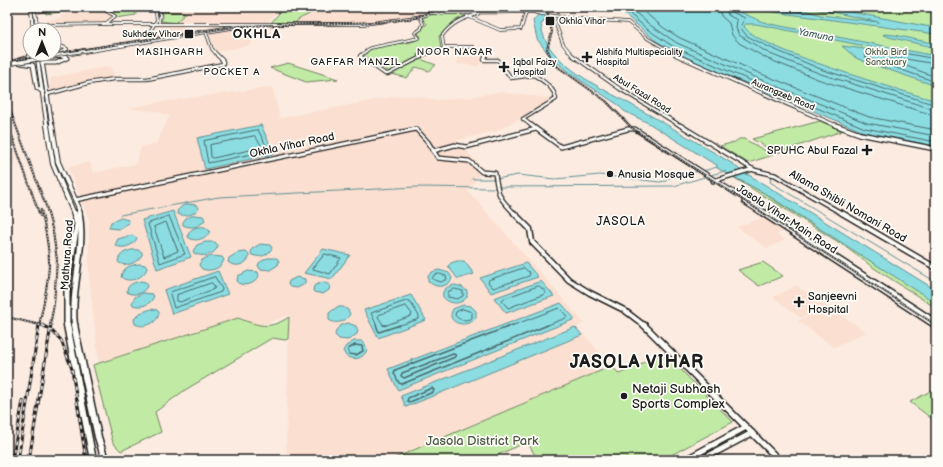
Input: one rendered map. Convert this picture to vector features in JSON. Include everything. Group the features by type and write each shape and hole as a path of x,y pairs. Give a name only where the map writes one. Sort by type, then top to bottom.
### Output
{"main road":[{"path":"32,7 36,22"},
{"path":"32,7 33,22"},
{"path":"149,39 149,32 157,23 156,7"},
{"path":"62,24 369,23 430,13 443,7"},
{"path":"325,24 369,23 420,16 447,7"},
{"path":"534,7 538,13"},
{"name":"Aurangzeb Road","path":"538,13 562,17 624,21 631,23 646,38 681,58 849,131 875,138 913,143 936,149"},
{"path":"62,25 157,23 235,25"},
{"path":"149,39 244,24"},
{"path":"62,54 149,39 206,32 244,24"},
{"path":"71,53 132,43"},
{"path":"43,69 47,66 66,62 70,59 70,48 68,46 62,46"},
{"path":"62,47 67,49 62,52"},
{"path":"62,56 67,58 62,61"},
{"path":"8,63 22,60"},
{"path":"8,63 22,61"},
{"path":"8,63 24,62 32,64 37,88 45,93"},
{"name":"Mathura Road","path":"39,62 58,162 75,200 81,221 80,248 75,283 74,323 98,437 105,460"},
{"path":"45,63 60,62"},
{"name":"Mathura Road","path":"45,63 43,69 53,164 70,202 77,224 67,285 67,325 93,460"}],"street":[{"path":"99,7 115,16 106,24"},
{"path":"461,14 500,30 522,29 526,12"},
{"path":"430,13 538,13"},
{"path":"445,47 443,34 457,22 478,14"},
{"path":"420,16 423,24 421,29 415,33 419,36 418,38 370,48 360,56 366,62 372,64 387,74 421,57 420,54 442,50 445,47 473,47 473,50 486,55 484,60 498,60 511,78 534,75 553,90 556,94 556,99 523,118 536,129"},
{"name":"Abul Fazal Road","path":"562,17 555,21 558,35 566,48 579,61 636,98 748,166"},
{"path":"45,93 88,83 114,79 145,79 168,76 223,64 224,62 212,48 206,32"},
{"name":"Okhla Vihar Road","path":"75,200 418,129 435,156 439,159 468,161 482,172 495,173 497,188 501,200 530,229 532,242 569,280 590,293 624,310 639,320 746,427"},
{"path":"433,151 455,145 466,147 536,129"},
{"name":"Jasola Vihar Main Road","path":"536,129 562,147 628,129 634,129 706,177 936,322"},
{"name":"Allama Shibli Nomani Road","path":"748,166 754,170 775,175 936,268"},
{"path":"713,181 743,171 754,170"},
{"name":"Jasola Vihar Main Road","path":"713,181 936,326"},
{"path":"685,460 746,427 779,460"},
{"path":"701,460 752,433"}],"shaded area":[{"path":"96,7 112,18 103,23 39,22 61,18 61,15 74,13 73,10"},
{"path":"158,7 281,7 267,23 175,23 186,14 182,12 161,12"},
{"path":"284,7 434,7 433,10 416,16 367,22 271,23"},
{"path":"158,24 185,24 183,29 185,33 153,37 152,33"},
{"path":"236,28 237,38 257,35 250,45 216,52 208,32"},
{"path":"482,55 479,66 457,64 457,56"},
{"path":"110,66 115,78 82,83 51,91 50,78"},
{"path":"272,87 280,118 398,96 414,96 437,100 471,97 500,92 555,99 496,131 457,140 483,169 468,191 584,323 577,327 612,366 389,460 286,460 289,315 258,326 238,318 99,362 89,277 89,219 68,167 90,162 93,173 136,164 141,147 156,144 170,116 159,112 129,108 168,101"},
{"path":"7,134 16,162 7,164"},
{"path":"764,217 784,231 776,234 785,240 767,248 737,227"},
{"name":"Sanjeevni Hospital","path":"797,286 827,307 801,318 773,297"},
{"path":"829,307 866,332 834,347 798,321"}],"green space":[{"path":"58,7 96,7 46,14 45,12 38,13 59,9"},
{"path":"135,7 136,15 115,18 117,16 106,9"},
{"path":"284,7 316,7 311,13 297,20 295,23 271,23"},
{"name":"Okhla Bird Sanctuary","path":"640,7 936,7 936,125"},
{"path":"161,12 186,13 175,23 161,21 163,17"},
{"path":"434,14 460,14 465,16 454,21 439,36 441,48 416,54 423,60 436,65 429,71 416,67 407,78 392,74 364,56 377,46 410,42 421,37 418,32 427,24 421,17"},
{"path":"288,63 338,79 306,82 270,68"},
{"path":"820,121 842,131 777,153 752,139"},
{"path":"739,139 744,139 773,155 748,163 720,146 735,142"},
{"path":"733,177 764,193 936,301 936,308 874,268 840,243"},
{"path":"763,262 783,276 759,286 738,270"},
{"path":"289,317 288,339 272,338 185,390 155,412 161,432 121,451 113,443 93,365 238,318 258,325 270,325 276,324"},
{"name":"Netaji Subhash Sports Complex","path":"664,353 733,422 662,460 538,460 527,442 486,460 390,460 612,366 619,374"},
{"path":"936,388 936,422 910,402"}],"water":[{"path":"545,7 550,7 543,23 541,24 542,32 550,48 564,63 582,77 733,164 745,174 749,175 936,290 936,303 764,193 717,168 717,165 650,124 624,111 617,104 568,72 549,55 537,39 533,21"},
{"name":"Yamuna","path":"616,7 730,7 770,24 936,56 936,86 863,61 856,58 842,46 888,51 885,50 756,24 746,24 744,26 754,35 774,46 801,57 936,101 936,146 864,132 700,64 656,41"},
{"path":"737,7 756,7 802,12 790,7 800,7 797,8 821,15 879,22 803,7 829,8 936,28 936,34"},
{"path":"883,35 936,44 936,48 889,37"},
{"path":"261,125 274,154 205,169 197,138"},
{"path":"187,204 197,205 199,208 189,215 178,214 177,211 182,206"},
{"path":"173,211 191,257 157,269 142,220"},
{"path":"194,215 203,216 205,220 195,227 183,225 186,218"},
{"path":"121,218 128,220 129,223 119,229 109,228 111,222"},
{"path":"197,227 205,227 210,231 203,238 194,240 188,237 188,234"},
{"path":"132,235 137,238 131,245 121,247 115,245 118,239"},
{"path":"205,242 215,242 218,246 214,252 208,255 197,255 194,253 193,251 197,245"},
{"path":"260,244 270,245 272,248 264,256 252,255 252,249"},
{"path":"323,249 350,255 332,279 304,273"},
{"path":"138,250 142,252 142,255 131,264 124,265 118,262 120,256 125,252"},
{"path":"246,252 249,255 249,258 242,264 234,265 228,262 229,258 237,253"},
{"path":"212,256 222,257 224,260 223,263 215,269 202,269 199,265 201,261"},
{"path":"267,258 277,258 279,261 278,265 270,270 260,269 258,266 259,263"},
{"path":"457,261 464,261 474,274 458,279 448,266"},
{"path":"526,263 538,277 491,293 480,278"},
{"path":"131,265 145,265 147,268 140,277 128,280 121,277 126,268"},
{"path":"439,270 449,273 452,278 451,281 442,286 434,285 428,281 428,276 432,272"},
{"path":"218,271 228,294 172,314 164,290"},
{"path":"248,271 258,272 259,276 253,283 247,285 238,283 238,276"},
{"path":"297,277 305,279 305,284 297,288 290,287 288,285 289,281"},
{"path":"141,281 148,284 145,290 136,294 127,292 129,286"},
{"path":"541,281 554,296 506,313 494,298"},
{"path":"322,282 330,285 329,290 323,294 314,292 314,286"},
{"path":"455,285 462,287 467,291 467,297 465,300 459,303 449,302 443,297 443,292 446,288"},
{"path":"143,293 152,294 154,296 151,302 139,306 133,305 132,303 135,297"},
{"path":"411,295 426,320 378,338 364,310"},
{"path":"561,303 575,319 398,390 388,369"},
{"path":"463,305 471,306 476,311 476,318 463,324 454,321 451,314 453,309"},
{"path":"337,307 343,307 348,310 350,314 341,322 332,322 329,320 329,313"},
{"path":"151,309 159,312 157,319 154,322 143,326 135,324 134,319 140,313"},
{"path":"348,323 356,326 358,331 357,334 348,340 339,339 335,335 338,328"},
{"path":"575,327 582,335 406,407 401,396"},
{"path":"354,341 362,341 367,350 361,357 355,359 346,356 343,351 346,346"}],"waterway":[{"path":"703,171 717,167"},
{"path":"472,179 496,179 518,175 555,179 600,175 659,182 666,181 669,178 700,171"},
{"path":"711,175 725,171"},
{"path":"767,174 771,178 770,182 936,282"},
{"path":"499,187 674,186 708,176"},
{"path":"120,215 219,197 417,187 495,188"}],"railway":[{"path":"62,53 240,26 384,22 414,18 445,7"},
{"path":"544,7 547,10 552,32 547,49 552,60 558,67 606,101 632,128 936,325"},
{"path":"7,61 22,59"},
{"path":"7,102 46,206 53,232 57,260 54,304 50,326"},
{"path":"7,121 40,216"},
{"path":"39,325 49,270 48,242 41,210"},
{"path":"7,317 39,325"},
{"path":"18,460 39,325"},
{"path":"39,325 44,326"},
{"path":"50,330 51,325"},
{"path":"44,326 50,330"},
{"path":"29,460 50,330"},
{"path":"50,330 61,340 72,369 86,460"},
{"path":"12,460 23,401"}],"place":[{"name":"Okhla Vihar","path":"550,21"},
{"name":"Sukhdev Vihar","path":"189,34"},
{"name":"Alshifa Multispeciality Hospital","path":"587,57"},
{"name":"Iqbal Faizy Hospital","path":"504,67"},
{"name":"SPUHC Abul Fazal","path":"867,150"},
{"name":"Anusia Mosque","path":"610,174"},
{"name":"Sanjeevni Hospital","path":"799,302"},
{"name":"Netaji Subhash Sports Complex","path":"624,396"}],"district":[{"name":"OKHLA","path":"257,34"},
{"name":"MASIHGARH","path":"170,52"},
{"name":"NOOR NAGAR","path":"455,52"},
{"name":"GAFFAR MANZIL","path":"356,62"},
{"name":"POCKET A","path":"232,72"},
{"name":"JASOLA","path":"621,221"},
{"name":"JASOLA VIHAR","path":"637,362"}],"park label":[{"name":"Jasola District Park","path":"482,441"}]}
